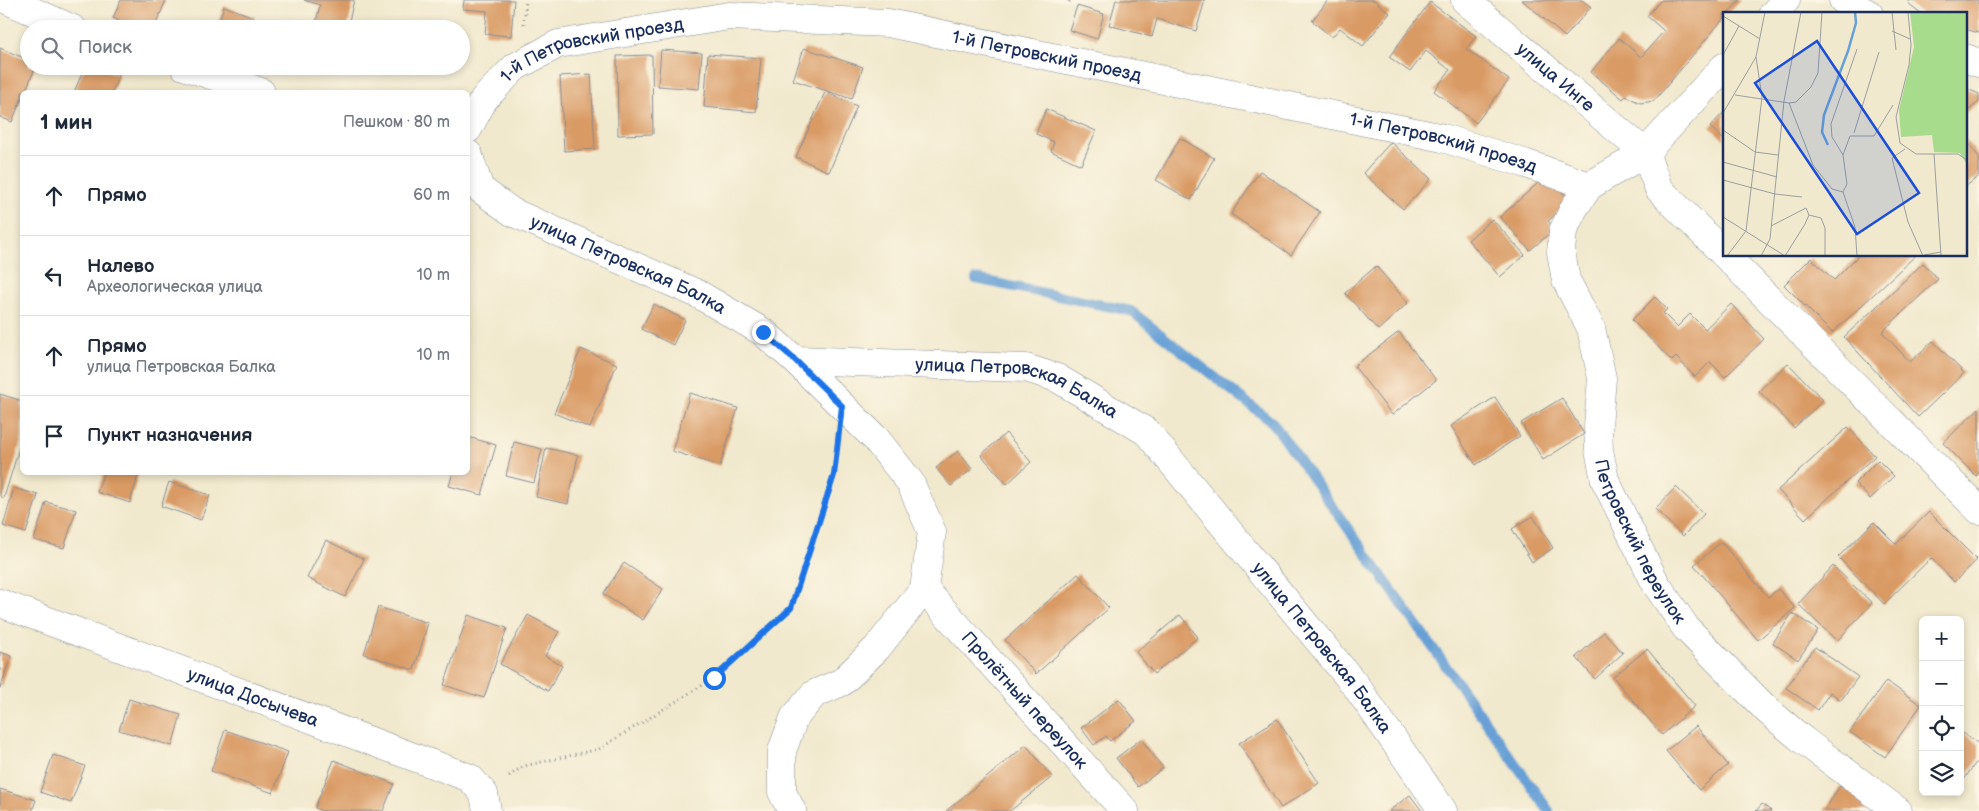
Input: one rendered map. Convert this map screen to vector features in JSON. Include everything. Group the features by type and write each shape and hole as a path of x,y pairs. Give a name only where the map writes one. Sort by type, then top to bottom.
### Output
{"street":[{"path":"7,0 53,20"},
{"name":"улица Инге","path":"1465,0 1645,153"},
{"path":"1775,12 1786,0"},
{"path":"1843,0 1865,12"},
{"name":"1-й Петровский проезд","path":"470,125 484,100 515,67 558,44 730,16 888,23 1443,138 1524,163 1589,186"},
{"path":"1966,58 1979,63"},
{"path":"1589,186 1645,153 1723,68"},
{"path":"211,75 255,90"},
{"path":"1645,153 1659,189 1723,254"},
{"name":"улица Петровская Балка","path":"470,160 480,189 512,212 698,294 763,332 795,360 1026,368 1057,378 1147,432 1356,686 1443,811"},
{"name":"Петровский переулок","path":"1589,186 1574,208 1563,231 1561,252 1566,280 1591,328 1594,350 1602,378 1598,426 1599,450 1605,480 1656,584 1686,628 1768,711 1802,740 1898,811"},
{"path":"1725,256 1979,510"},
{"path":"792,811 782,792 782,752 794,718 814,694 842,682 877,648 924,590 932,532 910,482 876,439 795,360"},
{"name":"Пролётный переулок","path":"924,590 1125,811"},
{"name":"улица Досычева","path":"0,603 470,778 485,802"}],"path":[{"path":"485,802 524,766 599,749 714,678 791,608 834,475 842,406"}],"building":[{"path":"121,0 166,0 158,20 117,20 113,18"},
{"path":"304,0 354,0 349,20 317,20 320,5"},
{"path":"464,0 514,0 511,36 485,34 487,11 463,9"},
{"path":"1116,0 1205,0 1196,31 1157,19 1152,37 1109,25"},
{"path":"1328,0 1374,0 1390,13 1363,46 1340,28 1332,37 1312,21"},
{"path":"1522,0 1582,0 1591,7 1565,37"},
{"path":"1661,0 1740,0 1730,12 1723,12 1723,19 1654,101 1640,103 1626,96 1623,99 1591,72 1619,38 1641,57 1664,31 1647,16"},
{"path":"1910,0 1979,0 1977,4 1979,4 1979,33 1966,29 1966,12 1919,12 1908,3"},
{"path":"1430,2 1476,36 1466,49 1509,80 1476,123 1434,91 1450,70 1426,51 1410,72 1389,57"},
{"path":"224,6 254,17 253,20 219,20"},
{"path":"1077,6 1104,14 1097,39 1069,30"},
{"path":"0,48 20,56 20,75 32,75 26,90 20,90 20,103 12,122 0,117"},
{"path":"804,48 863,67 852,99 793,80"},
{"path":"661,50 702,53 699,89 658,86"},
{"path":"708,54 761,58 756,112 704,107"},
{"path":"652,55 653,134 618,135 617,56"},
{"path":"591,74 595,149 564,151 560,76"},
{"path":"81,75 119,75 113,90 75,90"},
{"path":"1966,88 1979,94 1979,102 1966,112"},
{"path":"825,92 857,106 829,172 796,157"},
{"path":"1046,109 1096,131 1081,165 1051,151 1054,142 1036,134"},
{"path":"1723,113 1723,139 1710,127"},
{"path":"1180,138 1214,158 1191,200 1156,180"},
{"path":"1966,140 1979,157 1979,176 1966,186"},
{"path":"1391,142 1431,179 1403,209 1363,173"},
{"path":"1260,171 1320,212 1291,255 1231,214"},
{"path":"1547,175 1570,201 1548,221 1555,229 1530,250 1500,217"},
{"path":"1492,219 1525,255 1500,277 1468,240"},
{"path":"1858,256 1915,256 1832,333 1784,285 1811,258 1834,280"},
{"path":"1923,263 1938,279 1882,332 1910,362 1933,341 1964,373 1918,417 1844,337"},
{"path":"1376,266 1408,303 1378,330 1345,293"},
{"path":"1655,297 1667,309 1663,313 1677,327 1690,314 1705,329 1731,304 1764,339 1725,377 1710,362 1695,377 1676,357 1672,361 1632,320"},
{"path":"654,304 685,320 673,345 641,329"},
{"path":"1399,332 1436,380 1392,415 1354,366"},
{"path":"581,349 617,364 590,428 554,413"},
{"path":"1788,363 1823,400 1794,428 1759,391"},
{"path":"690,393 738,408 720,466 672,451"},
{"path":"0,394 20,400 20,445 4,498 0,496"},
{"path":"1495,397 1520,436 1476,465 1451,426"},
{"path":"1562,398 1584,434 1543,460 1521,423"},
{"path":"1979,408 1979,473 1976,476 1943,443"},
{"path":"1848,427 1875,456 1805,519 1778,490"},
{"path":"1006,433 1031,462 1007,484 981,455"},
{"path":"470,438 496,445 482,495 449,486 452,475 470,475"},
{"path":"514,442 542,449 534,483 506,476"},
{"path":"546,448 578,455 568,504 536,497"},
{"path":"958,451 972,469 951,486 936,468"},
{"path":"1878,460 1894,476 1870,499 1855,483"},
{"path":"103,475 138,475 130,503 97,492"},
{"path":"169,482 210,495 201,520 161,506"},
{"path":"1676,487 1704,514 1683,536 1655,509"},
{"path":"14,488 38,495 26,533 3,526"},
{"path":"46,502 76,510 64,548 34,540"},
{"path":"1929,512 1977,560 1954,582 1931,558 1884,604 1838,557 1874,522 1896,544"},
{"path":"1533,516 1553,548 1532,562 1512,529"},
{"path":"326,540 364,559 345,597 307,578"},
{"path":"1721,542 1768,597 1778,589 1795,608 1758,640 1694,565"},
{"path":"624,563 663,589 643,620 603,594"},
{"path":"1833,566 1872,603 1837,641 1798,604"},
{"path":"1078,574 1109,608 1036,674 1005,640"},
{"path":"378,607 428,623 414,670 364,654"},
{"path":"1792,613 1818,630 1798,660 1773,643"},
{"path":"468,615 507,628 484,698 444,685"},
{"path":"528,615 559,632 545,656 562,666 548,691 500,664"},
{"path":"1180,615 1198,637 1154,674 1136,652"},
{"path":"1604,632 1623,653 1595,679 1576,657"},
{"path":"1815,647 1858,677 1841,700 1830,692 1818,710 1786,688"},
{"path":"1647,649 1695,706 1662,735 1613,677"},
{"path":"0,652 11,656 0,689"},
{"path":"1886,681 1919,704 1919,708 1885,757 1850,732"},
{"path":"129,699 181,715 172,746 119,730"},
{"path":"1119,699 1136,721 1110,741 1106,736 1094,745 1081,728"},
{"path":"1277,719 1319,783 1281,808 1239,743"},
{"path":"1696,726 1728,765 1699,790 1666,751"},
{"path":"225,730 288,752 273,793 211,771"},
{"path":"1964,734 1979,744 1979,758 1964,779"},
{"path":"1141,739 1163,768 1138,787 1116,758"},
{"path":"1026,745 1052,777 1010,811 946,811"},
{"path":"53,755 85,766 71,803 40,792"},
{"path":"334,760 394,784 383,811 322,811 315,808"},
{"path":"1840,786 1877,811 1824,811"},
{"path":"0,789 36,800 32,811 0,811"},
{"path":"1410,795 1422,811 1389,811"},
{"path":"1762,804 1771,811 1756,811"}],"waterway":[{"path":"976,279 1131,311 1273,423 1549,811"}],"route":[{"path":"714,678 791,608 834,475 842,406 763,332"}]}
